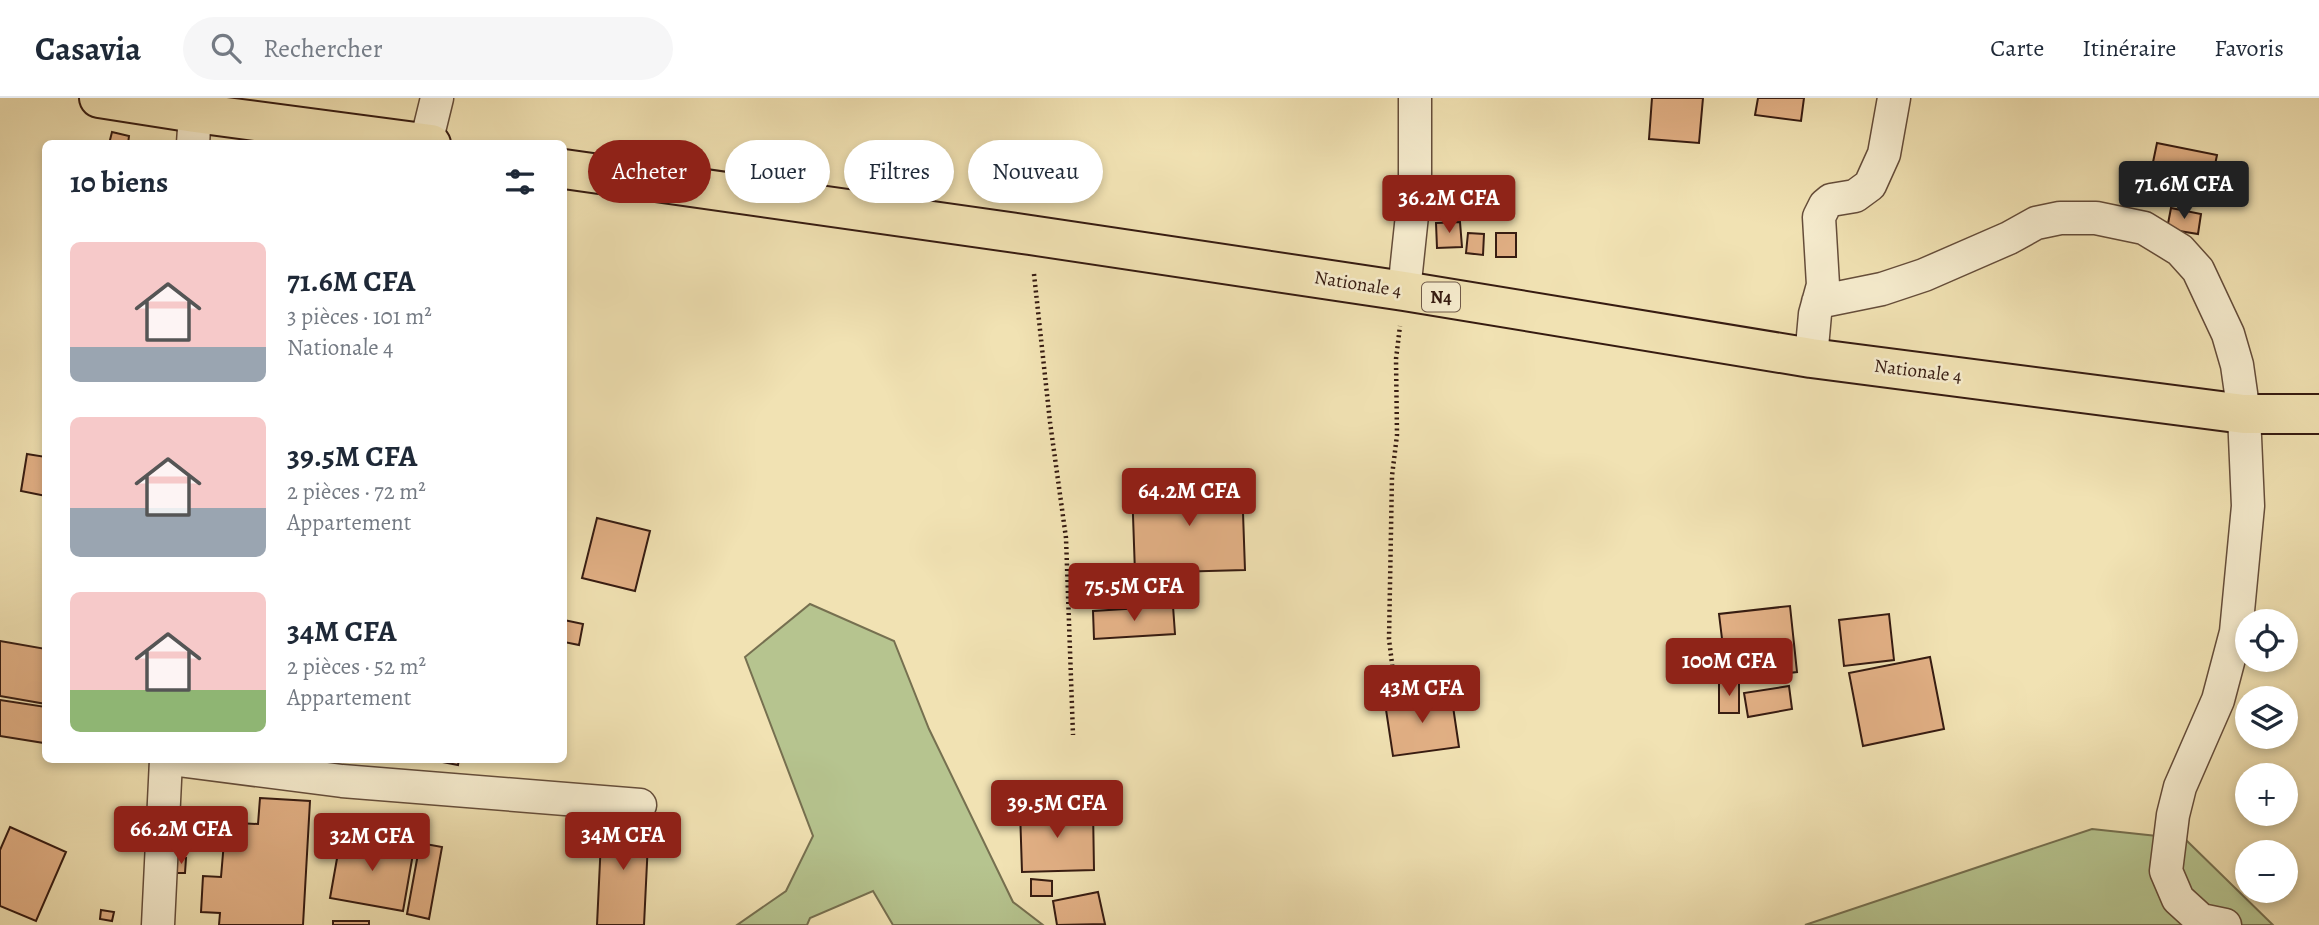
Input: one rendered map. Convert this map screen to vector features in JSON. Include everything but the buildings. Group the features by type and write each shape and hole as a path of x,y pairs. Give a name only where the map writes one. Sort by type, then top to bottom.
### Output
{"highway":[{"path":"99,98 194,128 381,140"},
{"name":"Nationale 4","path":"567,170 1030,234 1404,291 1811,358 2244,414 2319,414"}],"street":[{"path":"429,140 437,98"},
{"path":"1404,291 1415,187 1415,98"},
{"path":"1811,358 1818,302 1823,285 1819,216 1831,200 1855,196 1870,186 1884,154 1894,98"},
{"path":"1818,302 1882,289 1924,275 2009,239 2036,223 2060,218 2096,218 2144,228 2180,250 2198,270 2228,334 2237,365 2244,414 2248,506 2236,632 2218,700 2180,787 2173,815 2166,872 2178,899 2201,920 2225,925"},
{"path":"158,925 166,763"},
{"path":"201,763 342,781 640,805"}],"path":[{"path":"1030,234 1050,422 1066,538 1073,736"},
{"path":"1393,672 1389,639 1392,476 1397,435 1396,359 1404,291"}],"green space":[{"path":"810,604 894,641 929,729 1013,902 1043,925 893,925 873,891 810,918 807,925 737,925 786,891 813,836 745,657"},
{"path":"2092,829 2185,839 2235,888 2235,903 2250,903 2273,925 1805,925"}]}
